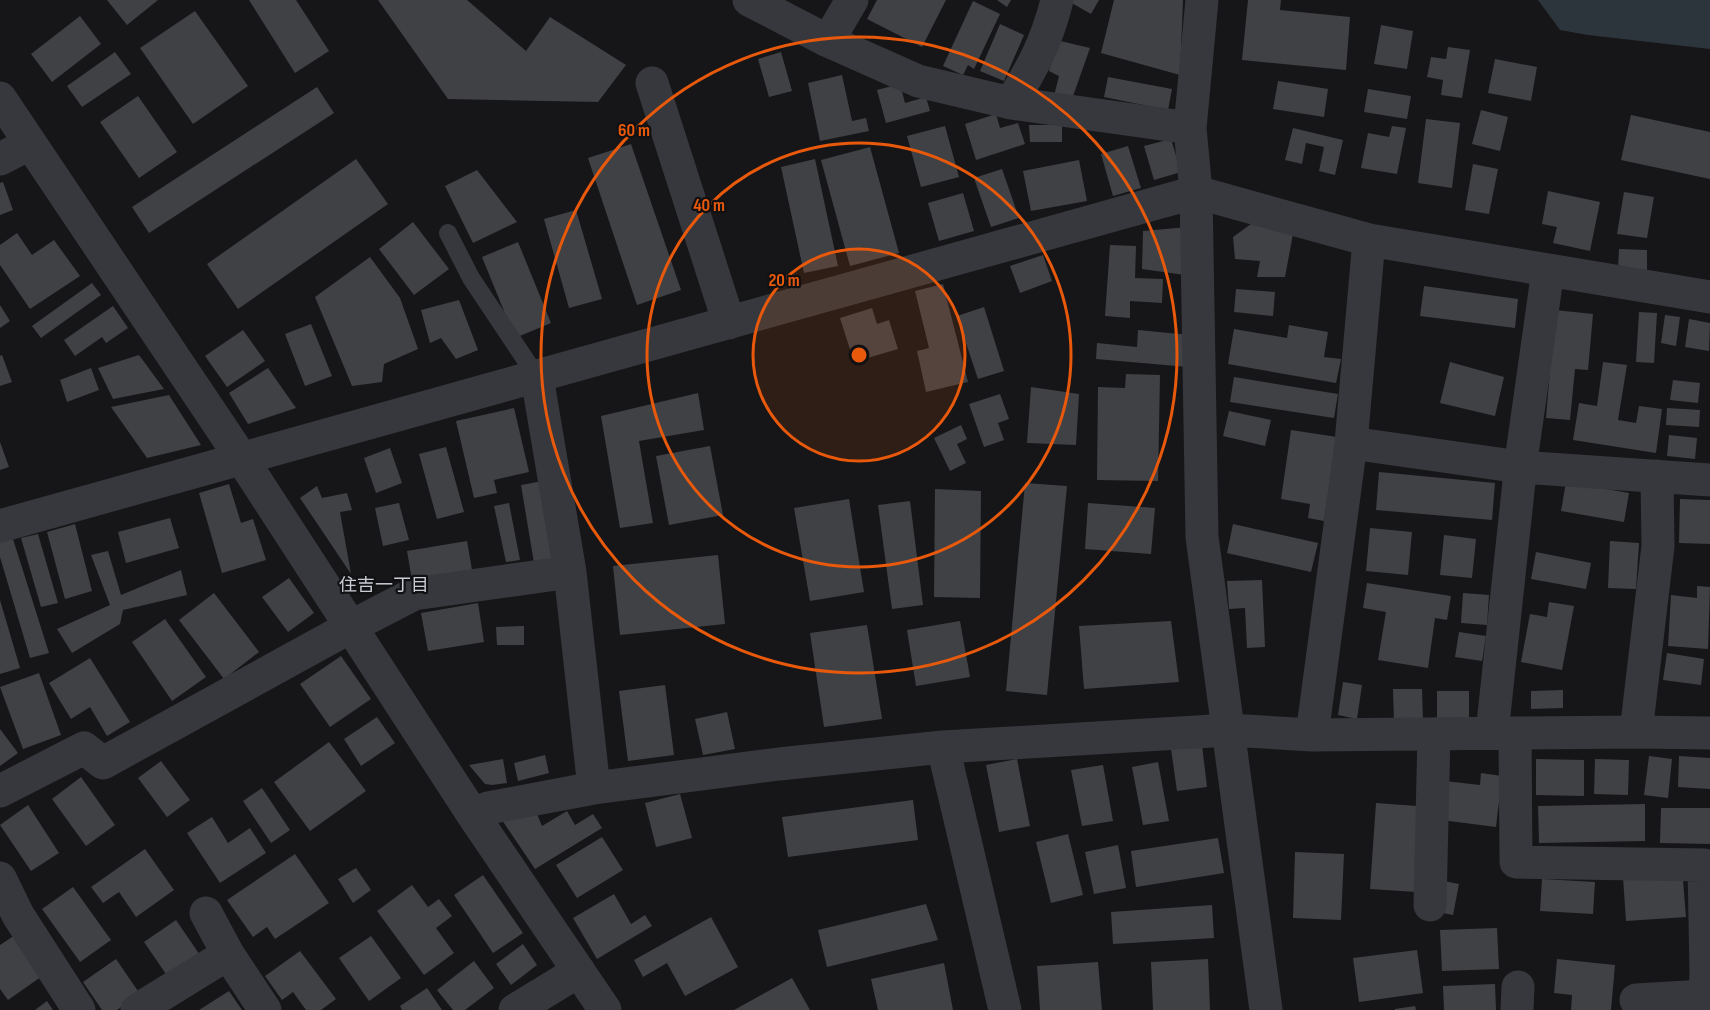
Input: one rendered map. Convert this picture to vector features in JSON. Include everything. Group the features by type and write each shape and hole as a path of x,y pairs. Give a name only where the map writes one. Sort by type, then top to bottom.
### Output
{"street":[{"path":"749,0 828,41 918,81 1011,103 1190,128"},
{"path":"828,41 852,0"},
{"path":"1011,103 1037,61 1057,0"},
{"path":"1202,0 1190,128 1196,192 1202,537 1266,1010"},
{"path":"652,82 729,323"},
{"path":"0,98 242,459 473,815 605,1010"},
{"path":"0,159 29,144"},
{"path":"0,526 1196,192 1369,240 1710,297"},
{"path":"1312,735 1351,443 1369,240"},
{"path":"1548,270 1520,467 1504,733 1516,862 1704,865 1704,1003 1636,1000"},
{"path":"537,377 570,572 594,788"},
{"path":"1351,443 1520,467 1710,480"},
{"path":"1636,732 1658,546 1657,476"},
{"path":"0,791 84,748 103,763 414,594 570,572"},
{"path":"473,815 488,808 594,788 779,764 943,747 1229,730 1312,735 1710,733"},
{"path":"1430,906 1434,734"},
{"path":"943,747 1005,1010"},
{"path":"0,878 9,919 79,1010"},
{"path":"206,913 228,954 265,1010"},
{"path":"137,1010 228,954"},
{"path":"514,1010 579,971"}],"lane":[{"path":"448,233 471,278 537,377"}],"shaded area":[{"path":"1538,0 1710,0 1710,49 1560,30"}],"building":[{"path":"107,0 158,0 127,25"},
{"path":"249,0 296,0 329,51 295,73"},
{"path":"378,0 467,0 526,51 550,17 626,65 598,102 448,99"},
{"path":"877,0 946,0 922,47 867,19"},
{"path":"997,0 1011,0 1007,7"},
{"path":"1071,0 1099,0 1091,14 1070,2"},
{"path":"1114,0 1183,0 1180,75 1101,53"},
{"path":"1248,0 1281,0 1280,10 1350,17 1346,70 1242,60"},
{"path":"973,1 1000,14 974,69 968,65 963,75 943,66"},
{"path":"195,11 248,86 193,124 140,48"},
{"path":"80,16 101,44 52,82 31,54"},
{"path":"1000,24 1024,35 1004,81 980,71"},
{"path":"1381,25 1413,31 1407,69 1374,64"},
{"path":"1056,40 1090,48 1072,99 1054,96 1059,76 1049,71"},
{"path":"1448,47 1470,50 1462,98 1441,95 1443,80 1427,77 1431,57 1446,59"},
{"path":"115,52 131,74 82,107 67,86"},
{"path":"781,52 792,91 769,97 758,59"},
{"path":"1495,59 1537,67 1531,101 1488,93"},
{"path":"842,75 852,121 866,118 869,131 820,141 808,83"},
{"path":"1108,77 1172,89 1168,110 1104,97"},
{"path":"1278,81 1328,89 1324,117 1273,109"},
{"path":"900,84 905,103 926,97 930,111 886,123 877,90"},
{"path":"317,87 334,113 149,233 132,207"},
{"path":"1368,89 1411,96 1407,119 1364,112"},
{"path":"138,96 177,152 139,178 100,122"},
{"path":"1481,110 1508,117 1500,151 1472,144"},
{"path":"996,114 1000,128 1018,123 1025,144 976,160 965,124"},
{"path":"1631,115 1710,132 1710,179 1621,160"},
{"path":"1426,119 1460,123 1452,188 1418,183"},
{"path":"1029,125 1062,125 1062,142 1030,142"},
{"path":"945,126 959,177 921,187 907,136"},
{"path":"1392,126 1406,128 1397,174 1361,168 1368,133 1389,137"},
{"path":"1293,128 1343,140 1335,175 1319,171 1324,147 1306,143 1302,164 1285,160"},
{"path":"1171,139 1181,172 1154,180 1144,146"},
{"path":"631,144 681,290 637,305 588,158"},
{"path":"1128,146 1141,188 1113,196 1101,154"},
{"path":"870,147 899,253 850,266 821,160"},
{"path":"356,159 388,204 238,309 207,264"},
{"path":"815,159 838,266 804,273 781,167"},
{"path":"1079,160 1087,201 1031,211 1023,171"},
{"path":"1473,164 1498,169 1489,214 1465,210"},
{"path":"1002,169 1019,218 991,227 974,178"},
{"path":"477,170 517,222 473,243 445,186"},
{"path":"3,182 13,210 0,215 0,183"},
{"path":"1548,191 1600,202 1590,251 1553,243 1557,227 1542,224"},
{"path":"1624,192 1654,197 1647,238 1617,234"},
{"path":"963,193 974,231 939,241 928,203"},
{"path":"576,210 602,299 569,308 544,219"},
{"path":"1258,219 1293,234 1285,277 1257,277 1260,261 1235,259 1233,237"},
{"path":"413,222 449,269 414,295 379,249"},
{"path":"1188,227 1185,275 1142,269 1143,231"},
{"path":"17,233 32,255 54,240 80,276 30,309 0,265 0,245"},
{"path":"518,242 551,323 515,338 482,257"},
{"path":"1110,245 1136,246 1135,278 1163,279 1162,303 1130,301 1130,318 1105,316"},
{"path":"1619,249 1647,250 1647,270 1618,269"},
{"path":"1043,255 1052,281 1020,293 1010,266"},
{"path":"370,257 400,298 418,349 384,364 382,382 352,386 315,297"},
{"path":"92,283 101,295 41,338 32,326"},
{"path":"943,284 968,382 926,392 917,351 929,348 915,291"},
{"path":"1424,286 1518,299 1515,328 1420,316"},
{"path":"1236,289 1275,292 1273,316 1234,312"},
{"path":"459,300 478,350 456,359 441,338 430,343 421,310"},
{"path":"0,305 10,321 0,328"},
{"path":"113,306 128,328 106,343 102,337 75,356 64,340"},
{"path":"984,307 1004,371 978,379 957,316"},
{"path":"872,308 877,324 889,320 898,349 854,362 840,318"},
{"path":"1555,310 1593,314 1588,370 1575,369 1570,420 1546,418"},
{"path":"1639,312 1657,313 1654,363 1636,362"},
{"path":"1665,315 1680,317 1676,346 1661,343"},
{"path":"1689,319 1710,323 1709,351 1685,347"},
{"path":"311,324 332,376 305,386 285,334"},
{"path":"1289,325 1328,332 1324,357 1341,359 1336,383 1228,364 1234,329 1287,338"},
{"path":"243,330 265,361 227,387 205,356"},
{"path":"1138,330 1190,335 1188,367 1096,359 1097,343 1137,347"},
{"path":"2,355 12,382 0,386 0,356"},
{"path":"139,355 164,389 113,399 98,368"},
{"path":"1450,362 1504,377 1495,416 1440,403"},
{"path":"1603,362 1627,365 1618,420 1636,423 1639,406 1662,409 1656,453 1573,440 1579,403 1597,406"},
{"path":"91,368 99,390 67,402 60,380"},
{"path":"268,368 296,408 248,424 229,393"},
{"path":"1126,374 1160,375 1158,481 1097,480 1098,387 1125,388"},
{"path":"1234,377 1338,394 1334,418 1230,402"},
{"path":"1673,380 1700,383 1698,403 1670,400"},
{"path":"1031,387 1079,394 1076,445 1027,443"},
{"path":"698,393 704,430 639,441 653,523 620,528 601,416"},
{"path":"1000,394 1009,419 998,423 1004,440 984,447 969,404"},
{"path":"169,395 201,445 147,458 111,407"},
{"path":"514,408 529,472 494,480 497,493 474,498 456,421"},
{"path":"1667,408 1700,410 1699,427 1666,425"},
{"path":"1229,411 1271,420 1265,446 1223,436"},
{"path":"961,425 967,439 957,444 966,463 950,471 934,438"},
{"path":"1291,430 1337,437 1324,521 1308,518 1310,504 1281,499"},
{"path":"1669,435 1697,438 1695,459 1667,456"},
{"path":"0,442 9,467 0,470"},
{"path":"710,446 723,515 669,525 656,456"},
{"path":"446,447 464,512 437,519 419,454"},
{"path":"390,448 402,483 376,493 364,458"},
{"path":"1379,472 1495,483 1492,520 1376,510"},
{"path":"543,481 557,559 534,563 521,485"},
{"path":"1566,482 1629,493 1624,522 1561,511"},
{"path":"1025,483 1067,486 1047,695 1006,691"},
{"path":"229,484 241,523 253,519 266,560 222,573 199,493"},
{"path":"317,486 322,498 347,493 352,510 340,512 351,574 300,498"},
{"path":"935,489 981,491 980,598 934,597"},
{"path":"849,499 864,592 810,601 794,508"},
{"path":"1680,499 1710,500 1710,544 1679,543"},
{"path":"910,501 923,605 892,609 878,505"},
{"path":"399,503 409,540 383,546 375,508"},
{"path":"509,503 520,560 506,562 494,506"},
{"path":"1088,503 1155,508 1151,554 1085,549"},
{"path":"170,518 179,548 126,563 118,532"},
{"path":"75,524 92,591 65,599 47,532"},
{"path":"1233,524 1318,543 1311,572 1227,553"},
{"path":"1370,528 1412,532 1408,575 1366,571"},
{"path":"38,534 58,603 41,607 21,538"},
{"path":"1444,535 1476,539 1472,578 1440,575"},
{"path":"13,539 49,653 30,658 0,557 0,542"},
{"path":"467,541 472,570 412,580 407,551"},
{"path":"1610,541 1639,543 1636,589 1608,588"},
{"path":"108,551 121,595 181,570 187,595 123,610 120,624 72,653 57,629 110,605 91,555"},
{"path":"1536,552 1591,563 1586,589 1531,579"},
{"path":"718,555 725,624 620,635 613,566"},
{"path":"289,578 314,613 288,632 262,597"},
{"path":"1262,580 1265,647 1247,648 1245,608 1229,609 1227,581"},
{"path":"1367,583 1451,596 1447,620 1435,618 1428,668 1378,660 1386,612 1363,608"},
{"path":"1697,586 1710,587 1708,649 1668,646 1671,595 1697,598"},
{"path":"214,593 259,652 224,679 179,620"},
{"path":"1463,593 1489,595 1487,625 1461,623"},
{"path":"0,600 20,668 0,674"},
{"path":"1549,602 1574,606 1562,670 1521,662 1530,614 1547,617"},
{"path":"478,603 484,642 428,651 421,613"},
{"path":"165,619 206,677 172,701 132,642"},
{"path":"960,621 970,677 916,686 907,630"},
{"path":"1171,621 1179,682 1084,689 1079,626"},
{"path":"867,625 882,719 824,727 810,633"},
{"path":"524,626 524,645 497,645 496,627"},
{"path":"1459,632 1486,636 1482,661 1455,657"},
{"path":"1667,653 1704,659 1701,685 1663,680"},
{"path":"341,656 371,699 330,727 300,684"},
{"path":"90,658 130,722 107,736 90,707 71,719 49,683"},
{"path":"39,673 61,735 23,749 0,687"},
{"path":"1343,682 1362,685 1357,719 1338,715"},
{"path":"665,685 674,755 628,761 619,691"},
{"path":"1393,689 1422,689 1423,721 1394,722"},
{"path":"1563,690 1563,708 1531,709 1531,691"},
{"path":"1437,691 1469,691 1469,720 1437,720"},
{"path":"727,712 735,749 703,755 695,719"},
{"path":"377,717 395,743 361,766 344,739"},
{"path":"0,729 18,753 0,766"},
{"path":"329,742 366,791 310,831 274,782"},
{"path":"1202,745 1207,787 1177,791 1171,749"},
{"path":"545,755 549,773 518,781 514,763"},
{"path":"1649,756 1672,759 1668,798 1644,795"},
{"path":"1679,756 1710,758 1710,789 1678,787"},
{"path":"503,759 507,783 485,784 469,765"},
{"path":"1017,759 1030,826 999,832 986,765"},
{"path":"1536,759 1584,760 1584,796 1536,795"},
{"path":"1595,759 1629,760 1628,795 1594,794"},
{"path":"161,761 190,800 167,817 138,778"},
{"path":"1158,762 1169,821 1143,825 1132,767"},
{"path":"1103,765 1113,821 1082,826 1071,770"},
{"path":"1481,773 1502,776 1496,827 1441,820 1445,781 1480,785"},
{"path":"81,777 115,825 86,846 52,799"},
{"path":"262,788 290,830 271,843 243,801"},
{"path":"680,794 692,838 656,847 645,803"},
{"path":"913,800 918,840 788,857 782,817"},
{"path":"1376,803 1417,806 1416,892 1370,889"},
{"path":"1645,804 1645,841 1539,843 1538,806"},
{"path":"28,805 59,853 31,871 0,825"},
{"path":"1661,808 1710,808 1710,844 1660,843"},
{"path":"567,811 575,825 593,814 602,828 535,869 502,820 537,814 542,826"},
{"path":"212,817 228,843 250,828 266,853 220,883 187,833"},
{"path":"1068,834 1083,895 1051,903 1036,842"},
{"path":"602,837 623,870 577,898 556,865"},
{"path":"1218,838 1224,873 1136,887 1131,851"},
{"path":"1118,845 1126,888 1094,894 1085,852"},
{"path":"145,849 174,890 136,917 119,892 103,903 91,887"},
{"path":"1295,852 1344,854 1341,920 1293,918"},
{"path":"295,854 329,903 275,939 267,927 253,937 227,900"},
{"path":"356,868 371,890 353,903 338,879"},
{"path":"483,875 523,933 493,953 454,895"},
{"path":"1623,877 1683,880 1686,917 1626,921"},
{"path":"1542,879 1595,882 1593,914 1540,911"},
{"path":"1444,881 1459,884 1453,915 1438,912"},
{"path":"412,885 428,907 439,899 452,916 436,928 454,953 424,975 377,911"},
{"path":"73,887 111,940 80,962 42,909"},
{"path":"614,894 631,924 645,915 652,926 597,959 573,918"},
{"path":"926,904 938,940 827,967 818,930"},
{"path":"1212,905 1214,938 1113,944 1111,912"},
{"path":"711,917 738,967 685,996 667,963 643,977 634,960"},
{"path":"176,920 202,958 170,980 144,942"},
{"path":"1497,928 1499,969 1442,971 1440,930"},
{"path":"18,933 48,972 8,1000 0,989 0,945"},
{"path":"371,936 401,978 369,1001 339,958"},
{"path":"523,944 537,965 511,985 496,964"},
{"path":"1417,950 1423,993 1359,1002 1353,958"},
{"path":"300,951 336,999 321,1010 306,1010 293,992 282,1000 265,976"},
{"path":"116,959 140,994 117,1010 102,1010 83,982"},
{"path":"1208,959 1210,1010 1153,1010 1151,962"},
{"path":"1557,959 1615,965 1611,1010 1571,1010 1572,995 1554,993"},
{"path":"474,961 494,988 465,1010 453,1010 437,990"},
{"path":"1098,962 1102,1010 1040,1010 1037,966"},
{"path":"944,963 953,1010 878,1010 871,979"},
{"path":"792,978 810,1010 734,1010"},
{"path":"1495,984 1496,1010 1444,1010 1443,986"},
{"path":"427,988 442,1010 402,1010 400,1006"},
{"path":"229,991 242,1010 199,1010"},
{"path":"47,1001 53,1010 35,1010"},
{"path":"1415,1006 1416,1010 1395,1010 1395,1009"}],"district":[{"name":"住吉一丁目","path":"384,585"}]}
